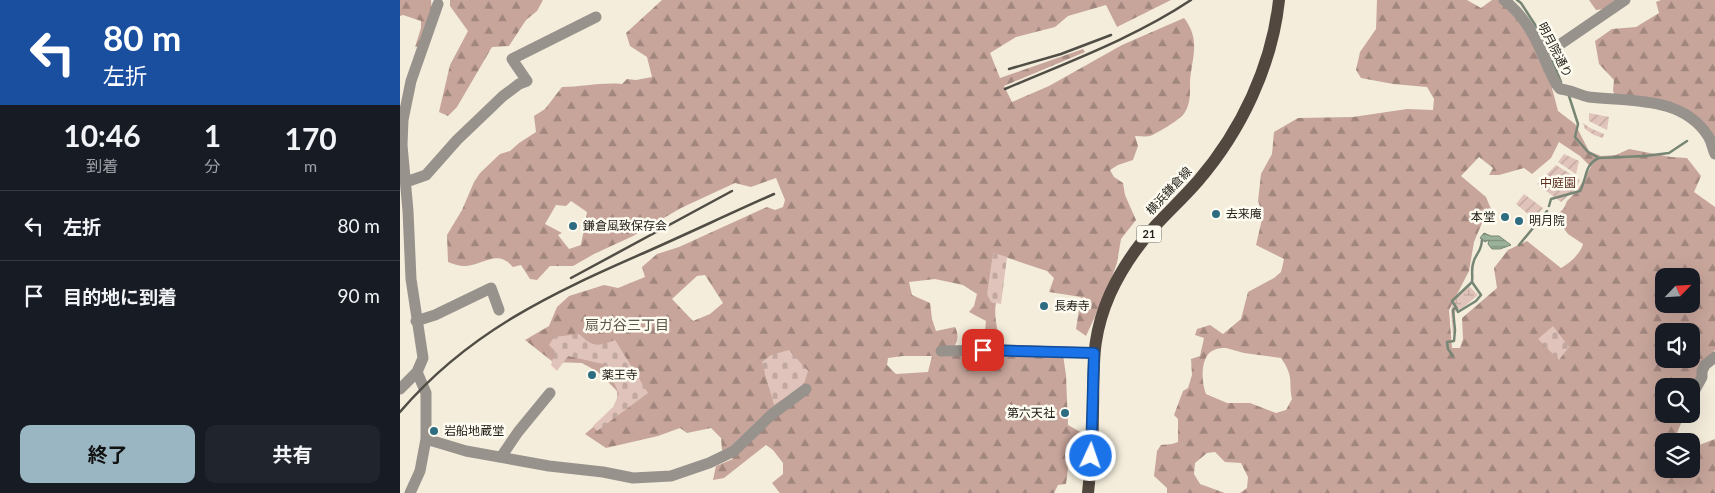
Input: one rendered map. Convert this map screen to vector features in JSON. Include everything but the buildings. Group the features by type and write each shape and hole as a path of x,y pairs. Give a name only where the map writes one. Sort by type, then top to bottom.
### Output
{"main road":[{"name":"横浜鎌倉線","path":"1088,493 1093,424 1094,353 1095,341 1103,312 1118,279 1130,260 1154,227 1198,181 1226,146 1239,124 1270,50 1279,0"}],"street":[{"name":"明月院通り","path":"1504,0 1519,12 1548,53 1557,86 1587,96 1647,101 1675,109 1695,121 1704,130 1715,154"},
{"path":"1548,53 1625,0"},
{"path":"400,389 417,372 423,358 416,321 404,211 406,182 402,145 405,104 438,4"},
{"path":"406,182 426,175 457,140 503,96 526,81 512,59 596,17"},
{"path":"416,321 491,288 499,310"},
{"path":"941,351 1001,350 1094,353"},
{"path":"1700,381 1705,365 1715,357"},
{"path":"410,493 420,471 426,439 426,393 417,372"},
{"path":"426,439 466,451 549,466 603,472 632,478 671,476 709,463 734,451 771,415 806,389"},
{"path":"501,457 518,432 550,393"}],"green space":[{"path":"400,0 431,0 432,11 420,46 415,47 421,28 421,21 403,15 400,16"},
{"path":"450,0 543,0 537,11 526,20 509,46 492,47 457,107 448,116 439,112 450,65 468,31 450,6"},
{"path":"662,0 1171,0 1117,27 1106,5 1068,16 1055,27 1016,37 990,53 1000,78 1083,49 1085,52 1004,86 1012,102 1049,86 1122,45 1184,18 1194,41 1189,99 1186,111 1177,120 1153,135 1135,136 1138,146 1133,160 1110,170 1114,177 1123,183 1125,195 1136,220 1121,239 1117,263 1108,288 1086,336 1076,329 1081,297 1049,292 1054,278 1047,271 993,253 991,302 996,303 997,328 1005,352 1063,355 1066,375 1068,425 1084,434 1084,441 1070,454 1066,484 1058,485 1054,493 780,493 772,483 783,474 783,463 773,450 766,445 724,478 713,480 716,466 733,459 722,450 721,438 711,428 687,433 680,428 658,436 606,448 585,434 618,406 617,391 598,372 582,363 553,362 525,340 549,326 557,307 569,296 604,285 618,288 645,277 642,267 657,254 679,247 767,207 775,210 783,207 785,200 776,178 751,187 735,183 681,208 633,236 573,266 550,266 537,280 530,279 521,265 513,267 501,259 495,258 464,266 448,262 447,235 462,210 474,182 480,173 500,154 510,151 536,132 534,116 545,109 562,87 622,84 627,79 636,80 652,77 647,57 630,46 626,33","holes":["571,201 587,212 581,245 569,249 558,235 562,233 545,224 556,205 566,206","705,275 723,303 710,314 693,321 672,299 697,276","935,279 963,285 977,294 974,306 969,312 986,321 984,340 977,340 974,353 951,352 957,340 955,327 936,331 930,303 912,295 909,282","932,356 928,372 896,374 887,365 888,358","802,366 808,371 769,387 765,373"]},
{"path":"1377,0 1467,0 1481,8 1492,0 1499,0 1518,17 1556,82 1552,88 1558,111 1575,124 1589,151 1601,156 1616,155 1629,149 1687,158 1701,176 1694,192 1715,207 1715,350 1712,353 1700,383 1700,378 1655,378 1655,423 1681,423 1677,433 1655,433 1655,478 1700,478 1700,445 1715,439 1715,493 1240,493 1247,488 1248,477 1241,463 1225,462 1215,452 1207,453 1195,463 1194,474 1200,484 1225,493 1167,493 1167,488 1154,476 1157,451 1161,445 1178,442 1178,419 1174,415 1183,391 1188,388 1192,375 1191,359 1200,356 1204,338 1195,335 1197,329 1210,325 1223,334 1241,319 1248,292 1274,278 1281,272 1284,259 1256,245 1263,215 1258,201 1261,174 1272,154 1274,132 1298,118 1353,117 1407,109 1433,110 1434,99 1427,87 1393,84 1361,78 1356,70 1360,52 1376,29","holes":["1559,142 1580,156 1591,167 1577,191 1555,217 1568,234 1583,244 1580,251 1575,258 1561,268 1527,241 1508,250 1494,268 1497,288 1462,318 1463,339 1460,348 1452,348 1449,310 1469,271 1474,242 1482,223 1491,209 1486,197 1461,176 1479,157 1493,168 1489,175 1499,175 1524,168 1532,174 1551,158","1218,348 1226,348 1244,353 1281,358 1288,370 1292,399 1286,410 1276,413 1250,403 1227,403 1206,394 1203,383 1203,369 1206,357"]},
{"path":"1589,0 1629,0 1619,7 1596,10"},
{"path":"1661,0 1715,0 1715,146 1694,117 1615,98 1613,90 1614,80 1599,64 1595,41 1612,29 1636,27 1659,13 1656,2"},
{"path":"1589,113 1609,117 1607,130 1589,121"},
{"path":"1583,123 1604,134 1603,138 1585,129"},
{"path":"1564,154 1579,161 1576,174 1558,162"},
{"name":"中庭園","path":"1556,165 1580,180 1575,190 1561,202 1537,184"},
{"path":"1524,194 1543,208 1534,219 1516,204"},
{"path":"993,253 1007,257 1001,304 991,302 987,294"},
{"path":"1469,286 1478,295 1455,312 1455,330 1453,335 1452,301"},
{"path":"1553,326 1569,347 1559,360 1538,339"},
{"path":"579,334 588,341 599,345 615,340 648,393 597,431 593,426 613,407 619,394 603,364 568,356 557,371 551,365 555,351 549,345 554,337"},
{"path":"789,350 808,371 803,387 774,405 762,362 771,355"}],"shaded area":[{"path":"1484,233 1491,236 1499,236 1511,245 1500,249 1492,249 1488,244 1489,240 1485,242 1480,238"}],"waterway":[{"path":"1517,0 1521,3 1541,34 1548,50"},
{"path":"1550,55 1561,82"},
{"path":"1569,96 1578,124 1575,137 1588,152 1599,158 1669,153 1687,141"},
{"path":"1549,206 1551,199 1580,191 1588,168 1599,158"},
{"path":"1519,245 1547,211"},
{"path":"1453,356 1448,349 1447,342 1454,341 1453,310 1456,307 1458,312 1476,301 1481,295 1472,282 1472,266 1482,240"},
{"path":"1456,307 1452,301 1472,282"}],"railway":[{"path":"1005,89 1124,38 1191,0"},
{"path":"1009,69 1061,54 1111,35"},
{"path":"571,278 732,191"},
{"path":"400,412 426,384 454,359 513,317 577,283 774,194"}],"place":[{"name":"去来庵","path":"1216,214"},
{"name":"本堂","path":"1505,217"},
{"name":"明月院","path":"1519,221"},
{"name":"鎌倉風致保存会","path":"573,226"},
{"name":"長寿寺","path":"1044,306"},
{"name":"薬王寺","path":"592,375"},
{"name":"第六天社","path":"1065,413"},
{"name":"岩船地蔵堂","path":"434,431"}],"district":[{"name":"扇ガ谷三丁目","path":"627,325"}],"route":[{"path":"983,350 1094,353 1091,456"}]}
